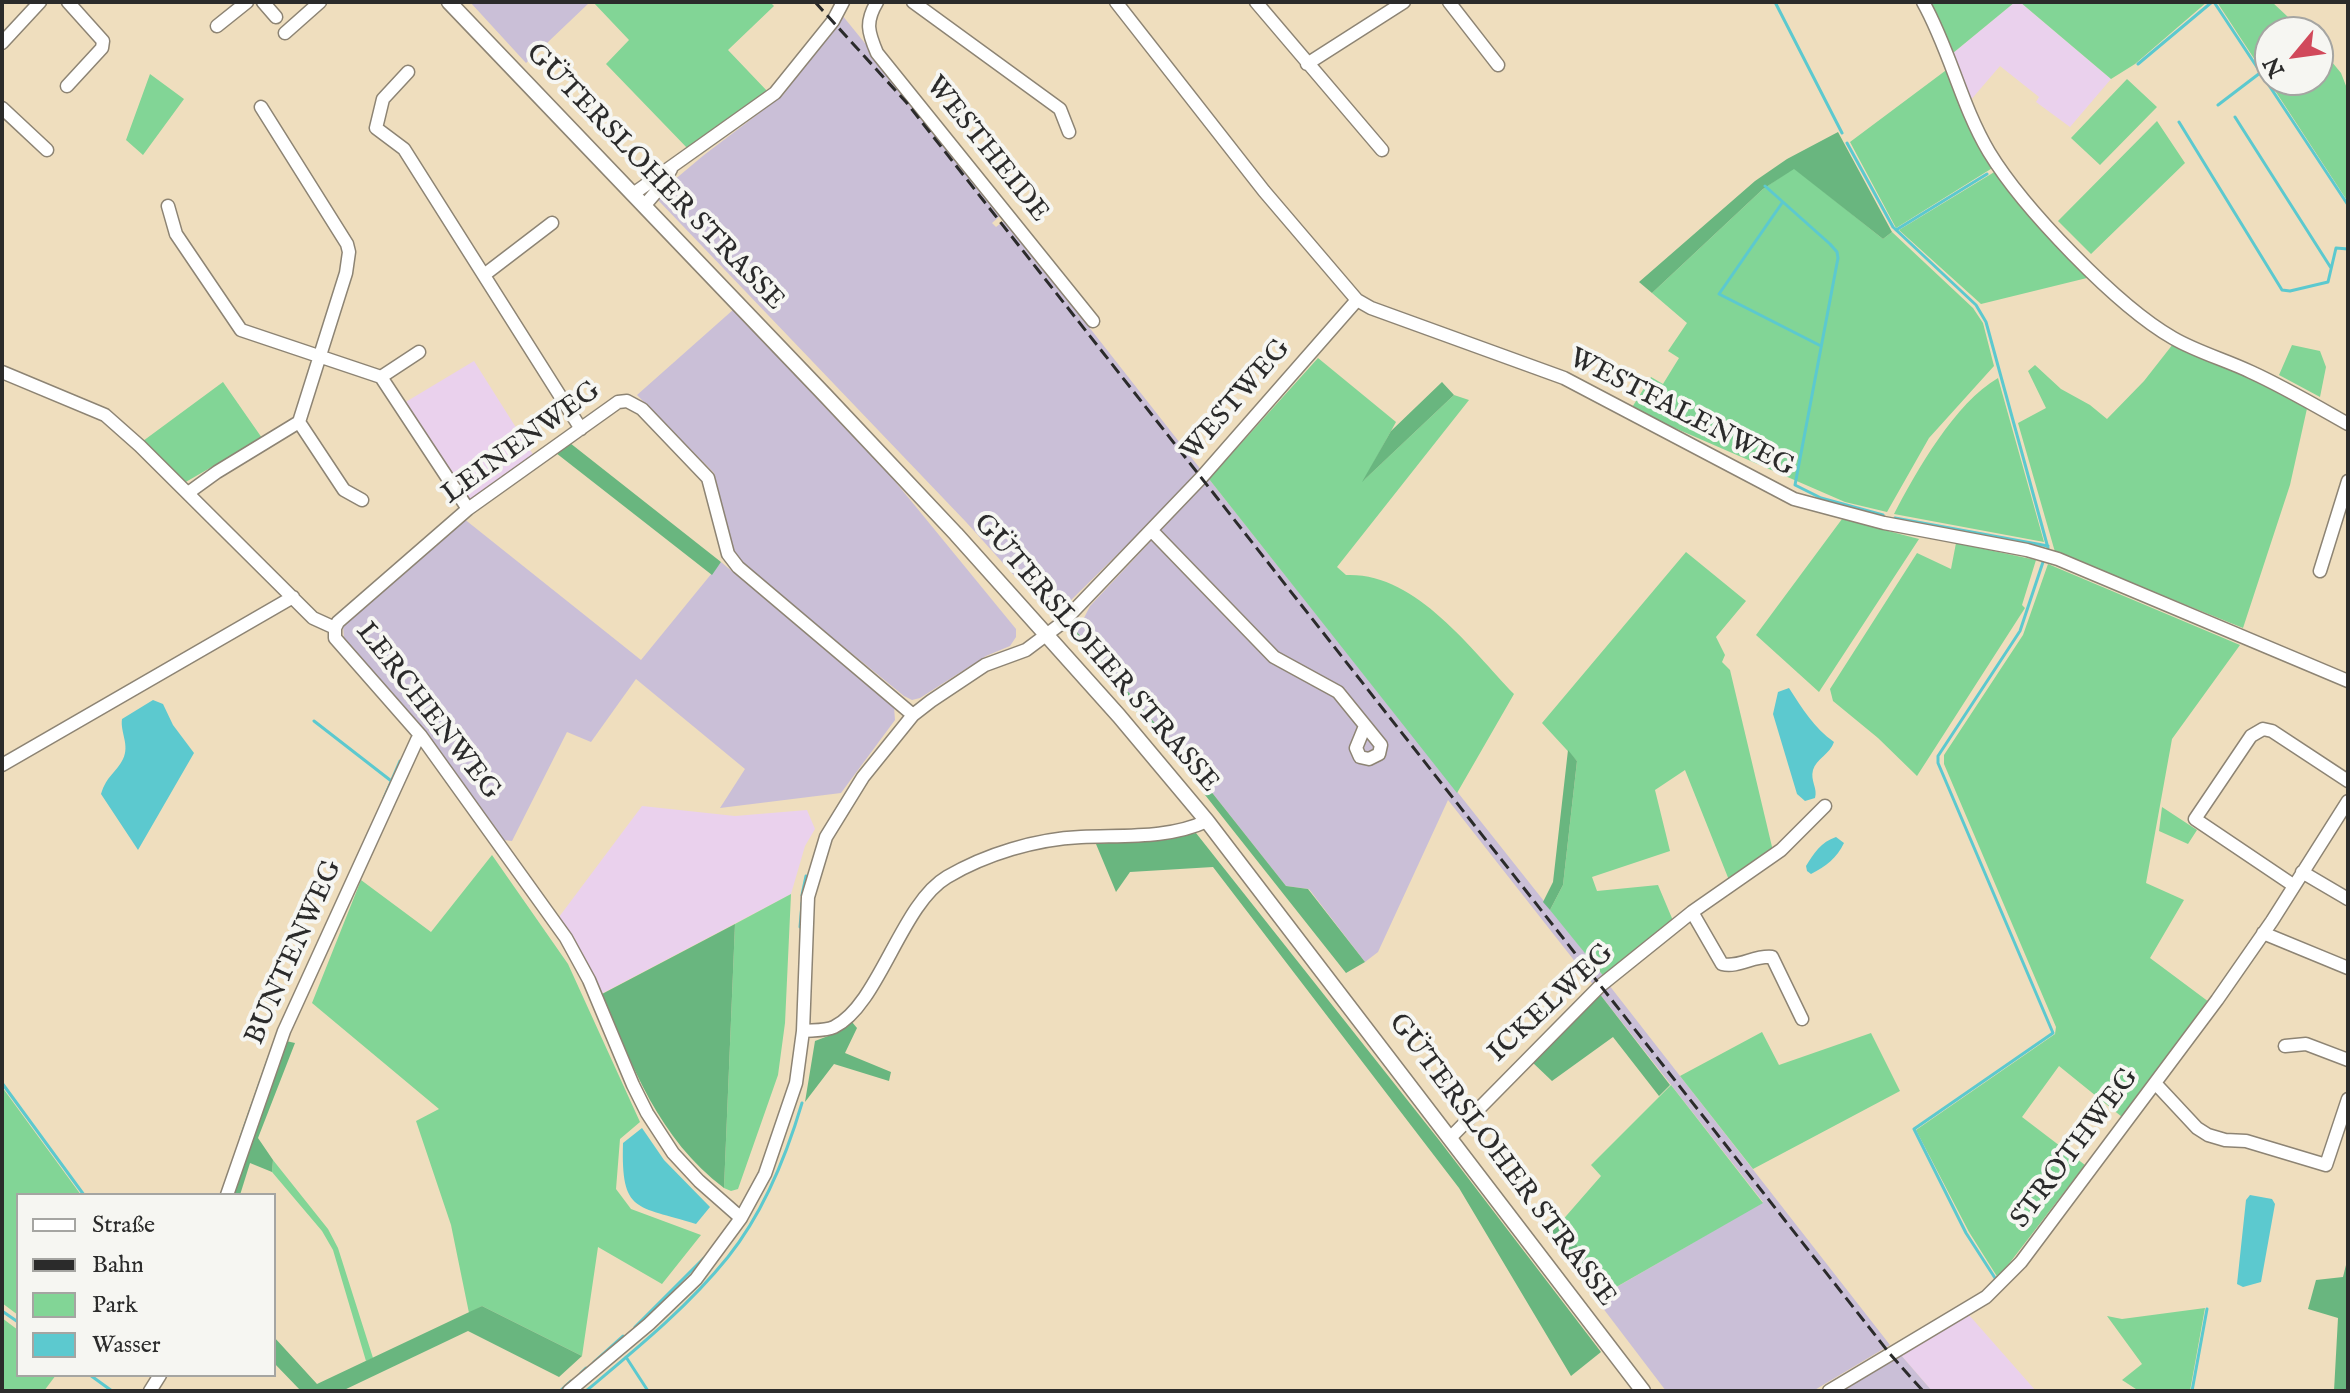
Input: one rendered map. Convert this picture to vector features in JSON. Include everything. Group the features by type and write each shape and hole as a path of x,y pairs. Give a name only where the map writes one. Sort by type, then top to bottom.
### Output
{"main road":[{"name":"GÜTERSLOHER STRASSE","path":"449,2 836,406 1047,634 1207,821 1643,1391"}],"street":[{"path":"2,43 40,2"},
{"path":"67,86 102,48 103,41 68,2"},
{"path":"217,26 247,2"},
{"path":"263,2 276,17"},
{"path":"285,33 320,2"},
{"path":"633,194 775,93 833,21 843,2"},
{"name":"WESTHEIDE","path":"877,2 869,17 867,30 877,53 1093,321"},
{"path":"913,2 1060,109 1069,132"},
{"name":"WESTFALENWEG","path":"1116,2 1264,191 1357,300 1371,308 1564,378 1794,499 1884,523 2027,550 2058,559 2348,681"},
{"path":"1256,2 1382,150"},
{"path":"1307,64 1404,2"},
{"path":"1449,2 1498,65"},
{"path":"1923,2 1988,151 2018,191 2080,259 2124,301 2174,339 2255,374 2348,424"},
{"path":"408,72 383,99 376,128 404,149 581,429"},
{"path":"188,493 299,422 346,273 347,244 261,107"},
{"path":"2,108 47,150"},
{"path":"644,206 671,169"},
{"path":"168,206 176,234 241,330 381,377 468,509"},
{"path":"484,275 552,223"},
{"name":"WESTWEG","path":"569,1391 676,1300 696,1279 741,1218 765,1174 796,1083 803,1031 808,897 825,840 854,789 913,715 975,671 1026,650 1062,623 1201,478 1357,300"},
{"path":"381,377 419,352"},
{"name":"LERCHENWEG","path":"2,372 105,415 313,618 335,628 335,638 421,736 566,938 589,980 633,1085 673,1153 741,1218"},
{"name":"LEINENWEG","path":"335,628 468,509 618,402 627,401 642,409 708,478 728,554 738,567 913,715"},
{"path":"299,422 344,490 362,500"},
{"path":"2320,571 2348,481"},
{"path":"1152,531 1274,657 1338,692 1365,726"},
{"path":"2,765 293,597"},
{"path":"2293,885 2195,819 2251,736 2263,729 2272,731 2348,781"},
{"name":"BUNTENWEG","path":"228,1193 284,1031 421,736"},
{"name":"STROTHWEG","path":"1829,1391 1986,1297 2021,1262 2217,1000 2348,801"},
{"name":"ICKELWEG","path":"1451,1137 1600,986 1692,912 1781,850 1825,806"},
{"path":"803,1031 833,1027 854,1010 926,896 946,878 1007,850 1077,837 1186,831 1207,821"},
{"path":"2302,872 2348,899"},
{"path":"1692,912 1722,964 1732,967 1759,956 1772,957 1802,1019"},
{"path":"2263,933 2348,968"},
{"path":"2285,1046 2306,1044 2348,1060"},
{"path":"2155,1083 2197,1128 2208,1135 2246,1141 2326,1165 2348,1099"}],"shaded area":[{"path":"470,2 590,2 526,63"},
{"path":"2015,2 2020,2 2111,79 2070,127 2036,102 2039,97 2000,66 1969,102 1953,53"},
{"path":"842,15 999,208 1002,214 992,223 996,227 1005,220 1202,471 1061,610 1048,613 966,522 658,200 673,181 783,95"},
{"path":"734,309 880,463 1016,629 1016,637 1010,646 986,656 912,700 742,564 733,549 714,473 637,395"},
{"path":"474,361 534,456 466,502 404,403"},
{"path":"1209,479 1605,978 1595,987 1448,800 1378,952 1365,962 1309,889 1286,886 1183,756 1077,632 1090,606"},
{"path":"463,518 641,660 721,562 894,707 895,720 841,793 720,808 745,769 636,679 591,742 567,732 512,841 503,840 424,730 344,638 343,626 349,618"},
{"path":"642,806 735,816 807,810 815,829 805,846 791,894 601,994 559,917"},
{"path":"1609,985 1890,1345 1813,1391 1666,1391 1596,1299 1763,1202 1599,993"},
{"path":"1969,1315 2036,1391 1932,1391 1900,1354"},
{"path":"1900,1354 1932,1391 1841,1391"}],"green space":[{"path":"593,2 770,2 774,6 728,50 768,92 690,151 606,64 629,40"},
{"path":"1930,2 2015,2 1953,53"},
{"path":"2020,2 2207,2 2135,64 2111,79"},
{"path":"2217,2 2272,2 2287,16 2254,16 2254,58"},
{"path":"2334,64 2348,91 2348,202 2279,96 2334,96"},
{"path":"1949,68 1994,167 1896,228 1850,142"},
{"path":"150,74 184,99 143,155 126,140"},
{"path":"2127,79 2157,107 2100,165 2071,138"},
{"path":"2157,121 2185,163 2091,254 2058,221"},
{"path":"1838,132 1892,232 1883,239 1794,169 1763,189 1652,293 1639,282 1755,181 1787,159"},
{"path":"1794,168 1883,239 1892,232 1973,308 1983,323 1994,366 1929,438 1887,512 1845,502 1631,409 1651,377 1663,384 1679,358 1668,351 1687,323 1652,293 1763,189"},
{"path":"1996,171 2091,277 1981,304 1899,230"},
{"path":"2173,344 2308,404 2290,485 2243,628 2055,552 2018,423 2046,408 2028,371 2035,365 2061,389 2090,405 2107,419 2144,381"},
{"path":"2292,345 2320,351 2326,367 2320,397 2279,375"},
{"path":"1318,358 1396,422 1364,480 1454,395 1469,400 1337,567 1346,575 1371,577 1418,599 1460,635 1514,694 1457,793 1209,479"},
{"path":"1998,378 2044,542 1894,514 1952,420 1982,389"},
{"path":"223,382 262,438 184,483 143,441"},
{"path":"1442,382 1454,395 1362,482 1391,431"},
{"path":"570,443 721,562 712,575 556,453"},
{"path":"1842,519 1919,539 1819,692 1756,635"},
{"path":"1956,543 2036,560 2022,605 2025,608 1917,776 1833,701 1830,689 1917,553 1951,569"},
{"path":"1686,552 1746,601 1716,637 1725,655 1722,662 1730,670 1773,851 1729,880 1685,770 1655,790 1670,851 1592,877 1597,891 1658,885 1674,923 1605,978 1550,910 1563,885 1577,761 1542,723"},
{"path":"2048,564 2240,645 2172,739 2146,883 2184,900 2150,958 2209,1002 2122,1117 2059,1066 2022,1117 2085,1165 1998,1278 1969,1232 1916,1130 2055,1034 2056,1027 1944,764 1944,755 2023,635"},
{"path":"1077,632 1183,756 1286,886 1308,889 1365,962 1346,973 1175,757 1075,640"},
{"path":"1568,750 1577,761 1563,885 1550,910 1543,902 1553,882"},
{"path":"2162,807 2197,830 2188,844 2159,831"},
{"path":"1196,833 1439,1140 1601,1352 1571,1376 1459,1188 1213,867 1130,872 1116,892 1096,844"},
{"path":"492,855 568,964 640,1122 620,1139 616,1189 631,1209 701,1235 662,1284 598,1247 582,1356 482,1306 469,1313 451,1225 416,1121 439,1109 312,1003 361,880 431,932"},
{"path":"791,894 785,1023 778,1075 738,1189 731,1191 724,1188 735,924"},
{"path":"735,924 724,1188 701,1169 665,1124 637,1074 602,994"},
{"path":"1599,993 1670,1085 1659,1096 1613,1037 1552,1081 1531,1061"},
{"path":"852,1022 857,1028 845,1053 891,1072 889,1081 834,1064 805,1102 815,1041 836,1033"},
{"path":"1762,1032 1779,1065 1871,1033 1900,1091 1753,1169 1680,1076"},
{"path":"286,1041 295,1043 258,1138 273,1160 272,1172 250,1163 241,1193 235,1193"},
{"path":"1671,1085 1763,1203 1611,1290 1560,1223 1601,1176 1591,1165"},
{"path":"2,1087 80,1193 16,1193 16,1314 2,1303"},
{"path":"273,1160 328,1229 338,1248 373,1358 366,1361 333,1250 322,1231 272,1172"},
{"path":"1560,1223 1611,1290 1596,1299 1548,1236"},
{"path":"2348,1257 2348,1391 2334,1391 2338,1318 2308,1309 2316,1280 2343,1277"},
{"path":"482,1306 582,1356 559,1377 468,1331 342,1391 301,1391 276,1365 276,1339 317,1384"},
{"path":"2205,1308 2190,1391 2139,1391 2122,1380 2142,1364 2107,1316 2122,1319"},
{"path":"2,1318 16,1328 16,1377 54,1377 44,1391 2,1391"}],"water":[{"path":"1789,688 1814,724 1834,742 1813,770 1815,798 1805,801 1797,794 1773,714 1778,692"},
{"path":"153,700 163,704 173,725 194,753 138,850 101,794 125,754 122,719"},
{"path":"1836,837 1844,843 1834,857 1811,874 1807,871 1806,866 1818,848"},
{"path":"642,1128 664,1160 710,1207 696,1224 646,1209 629,1195 623,1166 623,1143"},
{"path":"2250,1195 2272,1199 2275,1204 2261,1282 2243,1287 2237,1284 2246,1200"}],"waterway":[{"path":"1775,2 1842,133"},
{"path":"2138,64 2212,2"},
{"path":"2214,2 2348,205"},
{"path":"2218,105 2254,78"},
{"path":"2235,117 2331,268"},
{"path":"2179,122 2282,290 2328,282 2336,248 2348,249"},
{"path":"1847,143 1893,227 1976,305 1986,322 2048,548"},
{"path":"1896,230 1987,174"},
{"path":"1765,186 1830,244 1838,258 1795,485 1821,498 1883,515"},
{"path":"1782,203 1719,294 1821,346"},
{"path":"1895,518 2048,546"},
{"path":"1995,1278 1966,1233 1914,1129 2053,1033 1938,763 1938,756 2020,631 2043,562"},
{"path":"314,721 390,780"},
{"path":"384,798 400,761"},
{"path":"802,895 806,876"},
{"path":"800,927 802,903"},
{"path":"241,1137 269,1057"},
{"path":"2,1083 83,1193"},
{"path":"586,1391 678,1311 741,1240 772,1184 802,1103"},
{"path":"635,1327 704,1258"},
{"path":"2192,1391 2207,1309"},
{"path":"2,1311 16,1321"},
{"path":"594,1362 623,1336"},
{"path":"626,1357 648,1391"},
{"path":"581,1373 586,1368"},
{"path":"93,1377 112,1391"},
{"path":"560,1391 571,1381"}],"railway":[{"path":"815,2 906,102 1890,1354 1923,1391"}]}
